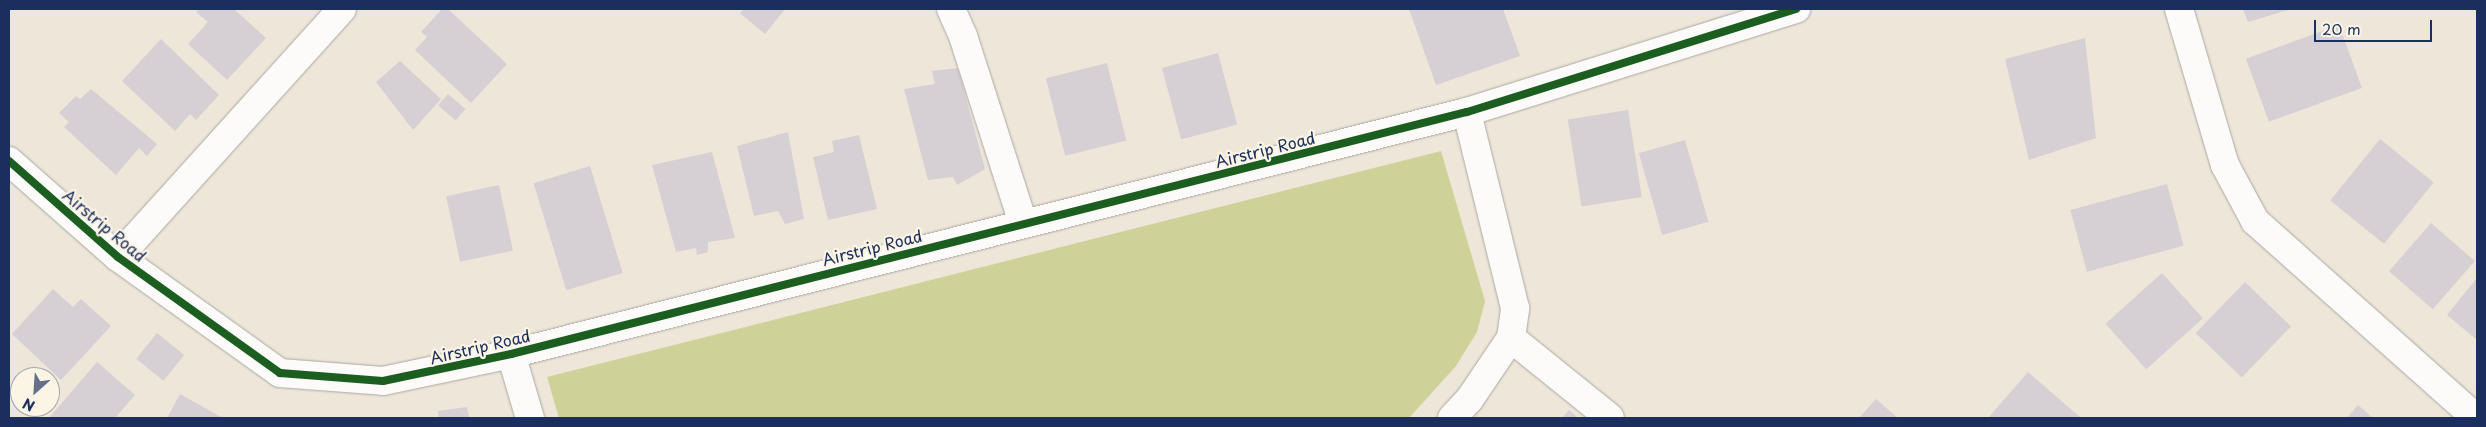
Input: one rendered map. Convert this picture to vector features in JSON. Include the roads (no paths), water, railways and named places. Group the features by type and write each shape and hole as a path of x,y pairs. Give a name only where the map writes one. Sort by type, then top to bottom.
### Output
{"street":[{"path":"118,258 342,9"},
{"path":"951,9 963,36 1024,223"},
{"name":"Airstrip Road","path":"9,161 118,258 280,373 382,381 511,354 1467,112 1796,9"},
{"path":"2178,9 2225,165 2255,221 2476,418"},
{"path":"1452,418 1469,400 1511,338 1515,308 1467,112"},
{"path":"1511,338 1610,418"},
{"path":"511,354 530,418"}]}
